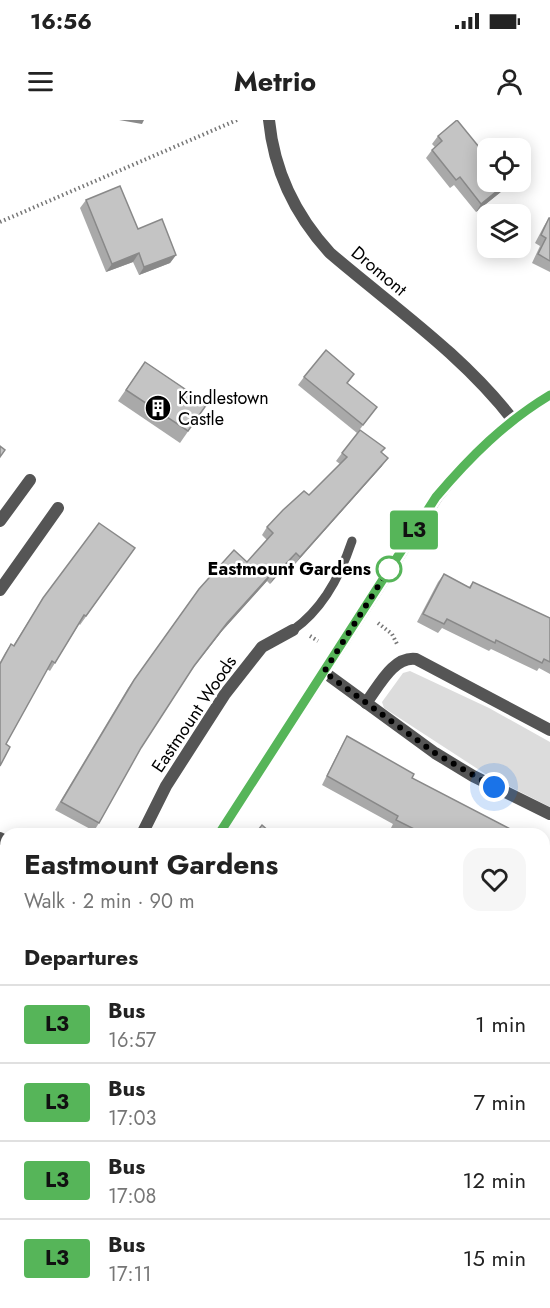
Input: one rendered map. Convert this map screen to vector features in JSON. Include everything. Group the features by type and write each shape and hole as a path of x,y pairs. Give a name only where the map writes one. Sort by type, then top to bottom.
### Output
{"street":[{"name":"Dromont","path":"269,120 277,165 297,210 315,237 330,254 457,358 491,391 513,420"},
{"path":"223,828 436,497 459,469 513,420 550,395"},
{"path":"0,521 30,480"},
{"path":"2,582 58,508"},
{"name":"Eastmount Woods","path":"145,828 166,786 225,694 262,647 293,630"},
{"path":"366,703 404,659 416,659 550,730"},
{"path":"324,672 435,753 473,776 550,814"}],"lane":[{"path":"293,630 330,591 344,565 352,541"}],"path":[{"path":"0,222 237,120"},
{"path":"378,622 392,634 404,659"}],"shaded area":[{"path":"410,671 489,708 550,742 550,807 487,775 384,708 382,702 403,673"}],"building":[{"path":"457,120 477,145 477,192 496,192 481,204 460,177 456,180 432,150 442,141 438,136"},
{"path":"120,186 138,229 162,219 176,255 144,267 139,253 112,264 86,200"},
{"path":"549,218 550,261 538,254 546,238 541,235"},
{"path":"326,350 354,374 347,383 377,407 363,425 304,377"},
{"path":"145,362 207,404 188,431 126,390"},
{"path":"360,430 385,448 381,452 388,458 300,557 296,553 275,575 272,573 227,623 194,666 141,748 99,823 61,802 134,680 199,589 234,550 247,562 273,533 267,527 283,510 304,491 309,495 347,457 342,453"},
{"path":"0,446 5,450 0,457"},
{"path":"99,523 135,548 86,616 84,615 55,663 52,661 6,744 10,747 0,766 0,664 11,644 14,646 43,598"},
{"path":"444,574 470,588 473,582 550,618 550,662 544,659 542,663 447,619 444,624 423,614"},
{"path":"347,736 414,774 412,778 508,828 412,828 396,820 398,816 327,776"}],"bus line":[{"name":"L3","path":"223,828 436,497 484,444 532,406 550,395"}],"place":[{"name":"Kindlestown Castle","path":"158,408"},
{"name":"Eastmount Gardens","path":"389,569"}],"route":[{"path":"389,569 324,672 435,753 494,787"}]}
